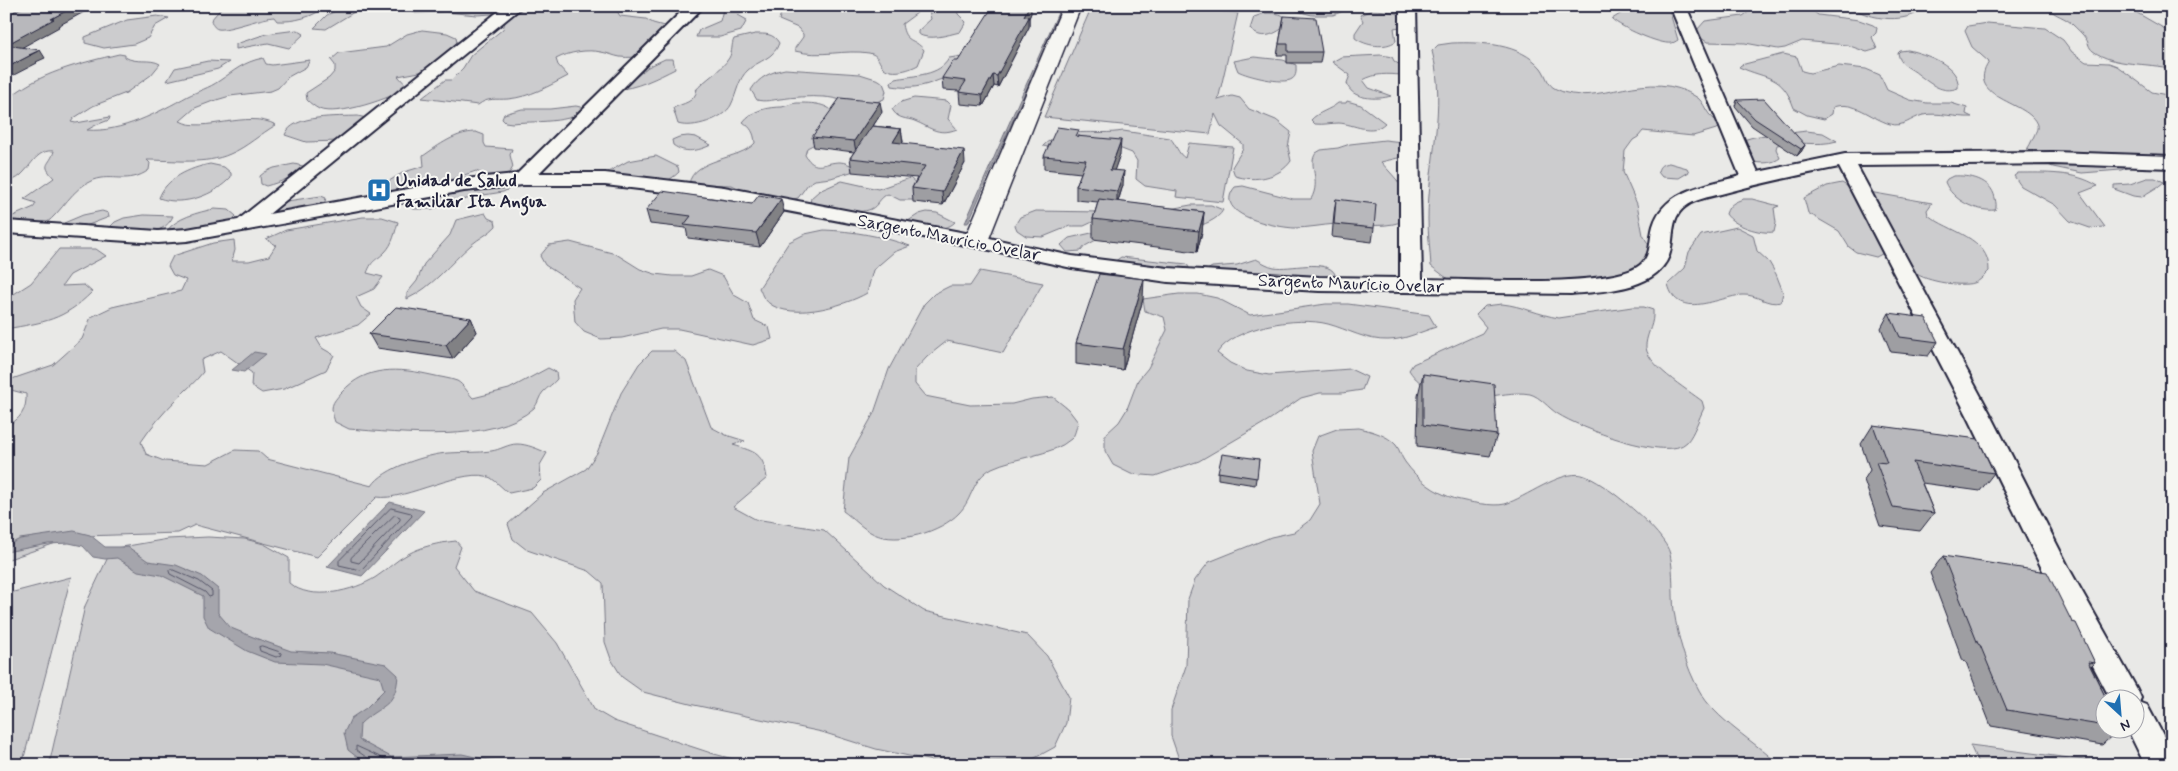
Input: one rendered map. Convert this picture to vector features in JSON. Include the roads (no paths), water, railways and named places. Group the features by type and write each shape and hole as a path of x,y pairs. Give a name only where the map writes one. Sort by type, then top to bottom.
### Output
{"street":[{"path":"244,224 516,6"},
{"path":"523,179 696,6"},
{"path":"976,241 1072,6"},
{"path":"1408,6 1411,285"},
{"path":"1678,6 1751,179"},
{"path":"2121,688 2061,579 1980,417 1845,160 2053,158 2172,162"},
{"name":"Sargento Mauricio Ovelar","path":"6,227 158,237 188,235 413,193 523,179 605,179 724,193 976,241 1072,262 1168,275 1319,284 1571,287 1608,284 1631,278 1647,270 1658,256 1662,225 1676,204 1686,198 1751,179 1845,160"},
{"path":"2146,734 2162,765"}],"water":[{"path":"1061,6 1063,6 968,223 965,223"},
{"path":"254,352 266,354 244,372 232,370"},
{"path":"390,502 424,511 362,576 327,567"},
{"path":"74,531 90,535 105,547 128,547 148,561 176,565 202,576 218,589 218,613 231,628 291,651 330,653 386,664 398,675 397,686 386,705 360,724 359,740 391,757 462,754 510,765 372,765 362,761 348,750 344,733 351,718 366,708 384,690 380,677 322,664 275,662 247,651 209,628 203,616 203,596 161,575 138,571 117,558 93,557 83,546 69,543 48,544 6,552 6,546 20,539"}],"place":[{"name":"Unidad de Salud Familiar Ita Angua","path":"379,190"}]}
